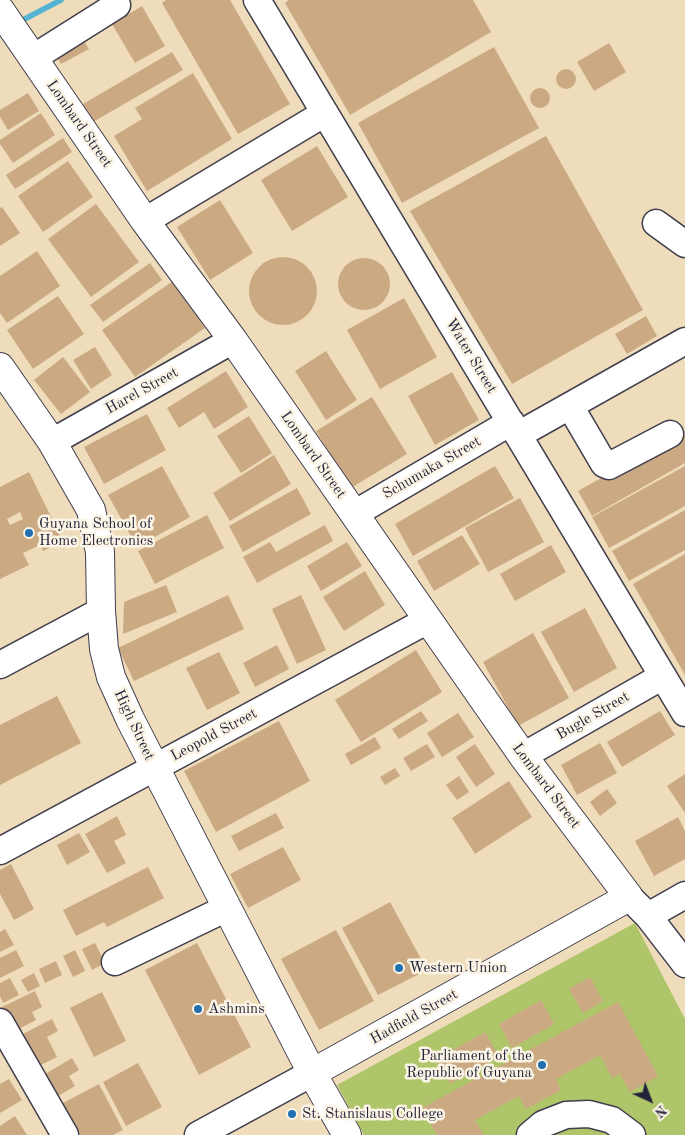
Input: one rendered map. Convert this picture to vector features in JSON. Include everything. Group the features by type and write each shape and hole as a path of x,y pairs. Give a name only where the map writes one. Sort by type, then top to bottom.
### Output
{"main road":[{"name":"Lombard Street","path":"0,10 145,221 232,340 523,756 629,897"},
{"name":"High Street","path":"0,367 52,442 91,510 100,552 104,649 111,677 154,768 312,1073 347,1135"},
{"name":"Hadfield Street","path":"312,1073 629,897"}],"street":[{"name":"Water Street","path":"257,0 685,713"},
{"path":"33,58 117,5"},
{"path":"145,221 325,113"},
{"path":"656,223 685,244"},
{"name":"Harel Street","path":"52,442 232,340"},
{"name":"Schumaka Street","path":"354,514 514,429 570,406 685,341"},
{"path":"570,406 604,464 609,466 670,434"},
{"path":"0,665 101,611"},
{"name":"Leopold Street","path":"0,850 428,620"},
{"name":"Bugle Street","path":"523,756 663,676"},
{"path":"648,916 685,895"},
{"path":"629,897 648,916 685,964"},
{"path":"116,962 227,908"},
{"path":"0,1022 64,1135"},
{"name":"Hadfield Street","path":"198,1135 312,1073"},
{"path":"530,1135 543,1124 566,1115 589,1114 612,1120 632,1135"}],"green space":[{"path":"635,923 685,1019 685,1135 364,1135 337,1085"}],"building":[{"path":"166,0 230,0 290,104 238,134 162,3"},
{"path":"289,0 473,0 491,32 350,115 285,3"},
{"path":"142,6 165,46 135,63 112,24"},
{"path":"84,41 89,49 61,64 56,56"},
{"path":"609,43 626,72 594,91 577,62"},
{"path":"494,47 539,128 402,203 358,123"},
{"path":"172,52 183,70 93,122 83,104"},
{"path":"566,69 573,72 576,79 573,86 566,89 559,86 556,79 559,72"},
{"path":"193,73 232,139 147,191 114,136 142,119 135,108"},
{"path":"540,88 547,91 550,98 547,105 540,108 533,105 530,98 533,91"},
{"path":"28,93 39,111 8,130 0,117 0,110"},
{"path":"41,113 55,135 13,163 0,144 0,140"},
{"path":"546,136 643,310 512,384 410,211"},
{"path":"63,138 72,152 15,189 6,175"},
{"path":"317,146 348,197 292,231 261,180"},
{"path":"68,161 93,197 43,232 18,196"},
{"path":"220,200 253,253 210,280 177,227"},
{"path":"96,204 139,262 91,297 48,239"},
{"path":"2,207 20,233 0,246 0,208"},
{"path":"37,251 60,286 7,323 0,313 0,276"},
{"path":"276,257 290,257 302,262 312,272 317,284 317,298 312,310 302,320 290,325 276,325 264,320 254,310 249,298 249,284 254,272 264,262"},
{"path":"364,258 374,260 382,266 388,274 390,284 388,294 382,302 374,308 364,310 354,308 346,302 340,294 338,284 340,274 346,266 354,260"},
{"path":"150,263 162,280 103,322 90,305"},
{"path":"173,281 205,328 135,377 102,330"},
{"path":"58,296 84,334 33,369 7,330"},
{"path":"404,298 437,357 380,389 347,330"},
{"path":"646,316 657,336 627,354 615,334"},
{"path":"95,347 112,375 91,389 73,360"},
{"path":"326,351 357,400 326,420 295,371"},
{"path":"63,357 90,392 61,414 34,380"},
{"path":"226,371 248,407 214,429 204,412 179,428 167,408"},
{"path":"452,372 479,420 435,445 408,396"},
{"path":"372,397 407,454 351,488 316,431"},
{"path":"147,414 166,450 104,484 84,447"},
{"path":"249,416 272,453 241,473 217,436"},
{"path":"683,432 685,437 685,463 592,516 578,491"},
{"path":"274,455 291,484 230,521 213,493"},
{"path":"162,466 190,517 137,547 108,495"},
{"path":"495,466 514,498 413,556 395,524"},
{"path":"685,466 685,506 609,548 592,517"},
{"name":"Guyana School of Home Electronics","path":"29,472 63,541 43,551 40,545 23,553 29,565 0,579 0,487","holes":["20,512 23,519 10,525 7,519"]},
{"path":"297,488 311,514 243,552 229,526"},
{"path":"520,498 544,542 488,572 465,528"},
{"path":"685,510 685,550 629,581 612,551"},
{"path":"207,515 224,548 155,584 138,551"},
{"path":"325,525 333,541 257,583 243,557 270,542 276,552"},
{"path":"462,535 480,564 434,591 417,561"},
{"path":"347,542 362,566 321,591 307,566"},
{"path":"551,545 566,572 515,601 500,574"},
{"path":"685,554 685,675 633,584"},
{"path":"365,571 385,605 344,631 323,597"},
{"path":"166,585 177,612 123,634 124,602"},
{"path":"228,595 244,629 134,681 118,648"},
{"path":"301,595 326,650 297,664 272,609"},
{"path":"585,608 617,668 574,692 541,632"},
{"path":"533,633 569,698 518,726 483,662"},
{"path":"277,645 289,669 255,687 243,663"},
{"path":"416,650 442,692 361,742 335,700"},
{"path":"219,652 240,693 207,710 186,668"},
{"path":"57,696 81,743 0,785 0,725"},
{"path":"421,711 428,721 399,739 392,729"},
{"path":"660,711 675,735 622,767 607,742"},
{"path":"458,713 474,737 442,757 427,733"},
{"path":"279,721 310,781 216,832 184,771"},
{"path":"375,737 381,748 351,765 345,754"},
{"path":"600,743 617,773 577,795 561,765"},
{"path":"427,744 435,757 411,771 403,758"},
{"path":"475,744 495,774 476,787 456,757"},
{"path":"395,768 400,776 385,785 380,777"},
{"path":"685,774 685,813 667,786"},
{"path":"459,776 469,792 457,800 446,785"},
{"path":"509,781 532,817 475,854 452,818"},
{"path":"607,789 617,803 600,816 590,802"},
{"path":"276,813 284,828 239,851 231,836"},
{"path":"117,816 126,835 114,841 126,863 107,873 85,834"},
{"path":"678,817 685,831 685,859 654,876 635,841"},
{"path":"79,833 90,852 67,865 57,845"},
{"path":"283,847 301,880 248,908 230,874"},
{"path":"11,864 34,909 14,920 0,894 0,870"},
{"path":"148,867 164,898 107,927 104,922 76,936 63,910"},
{"path":"390,902 427,970 378,995 342,928"},
{"path":"5,929 14,945 0,952 0,932"},
{"path":"336,930 374,1001 319,1030 281,959"},
{"path":"95,943 105,963 92,970 82,949"},
{"name":"Ashmins","path":"197,943 251,1047 199,1075 145,970"},
{"path":"16,950 24,966 0,978 0,958"},
{"path":"75,950 85,971 73,977 63,956"},
{"path":"56,961 62,975 45,983 39,969"},
{"path":"34,973 40,986 28,992 21,980"},
{"path":"590,977 603,1001 583,1013 569,989"},
{"path":"10,978 19,995 3,1003 0,996 0,983"},
{"path":"35,991 42,1007 32,1012 36,1020 11,1033 0,1008"},
{"path":"102,992 126,1041 94,1057 70,1008"},
{"name":"Parliament of the Republic of Guyana","path":"541,1000 554,1024 512,1048 499,1024"},
{"name":"Parliament of the Republic of Guyana","path":"618,1002 658,1076 630,1092 620,1074 612,1078 600,1055 556,1079 561,1090 526,1109 519,1096 475,1120 484,1135 437,1135 422,1108"},
{"path":"52,1019 58,1031 47,1037 57,1057 35,1068 19,1036"},
{"name":"Parliament of the Republic of Guyana","path":"485,1032 499,1057 450,1084 436,1059"},
{"path":"72,1058 79,1070 69,1076 75,1086 53,1099 40,1077"},
{"path":"138,1063 162,1107 126,1126 103,1082"},
{"path":"9,1079 22,1100 0,1113 0,1084"},
{"path":"99,1084 123,1130 113,1135 80,1135 63,1103"},
{"path":"15,1116 27,1135 0,1135 0,1126"}],"waterway":[{"path":"17,23 61,0"}],"place":[{"name":"Guyana School of Home Electronics","path":"29,533"},
{"name":"Western Union","path":"399,968"},
{"name":"Ashmins","path":"198,1009"},
{"name":"Parliament of the Republic of Guyana","path":"542,1065"},
{"name":"St. Stanislaus College","path":"292,1114"}]}
